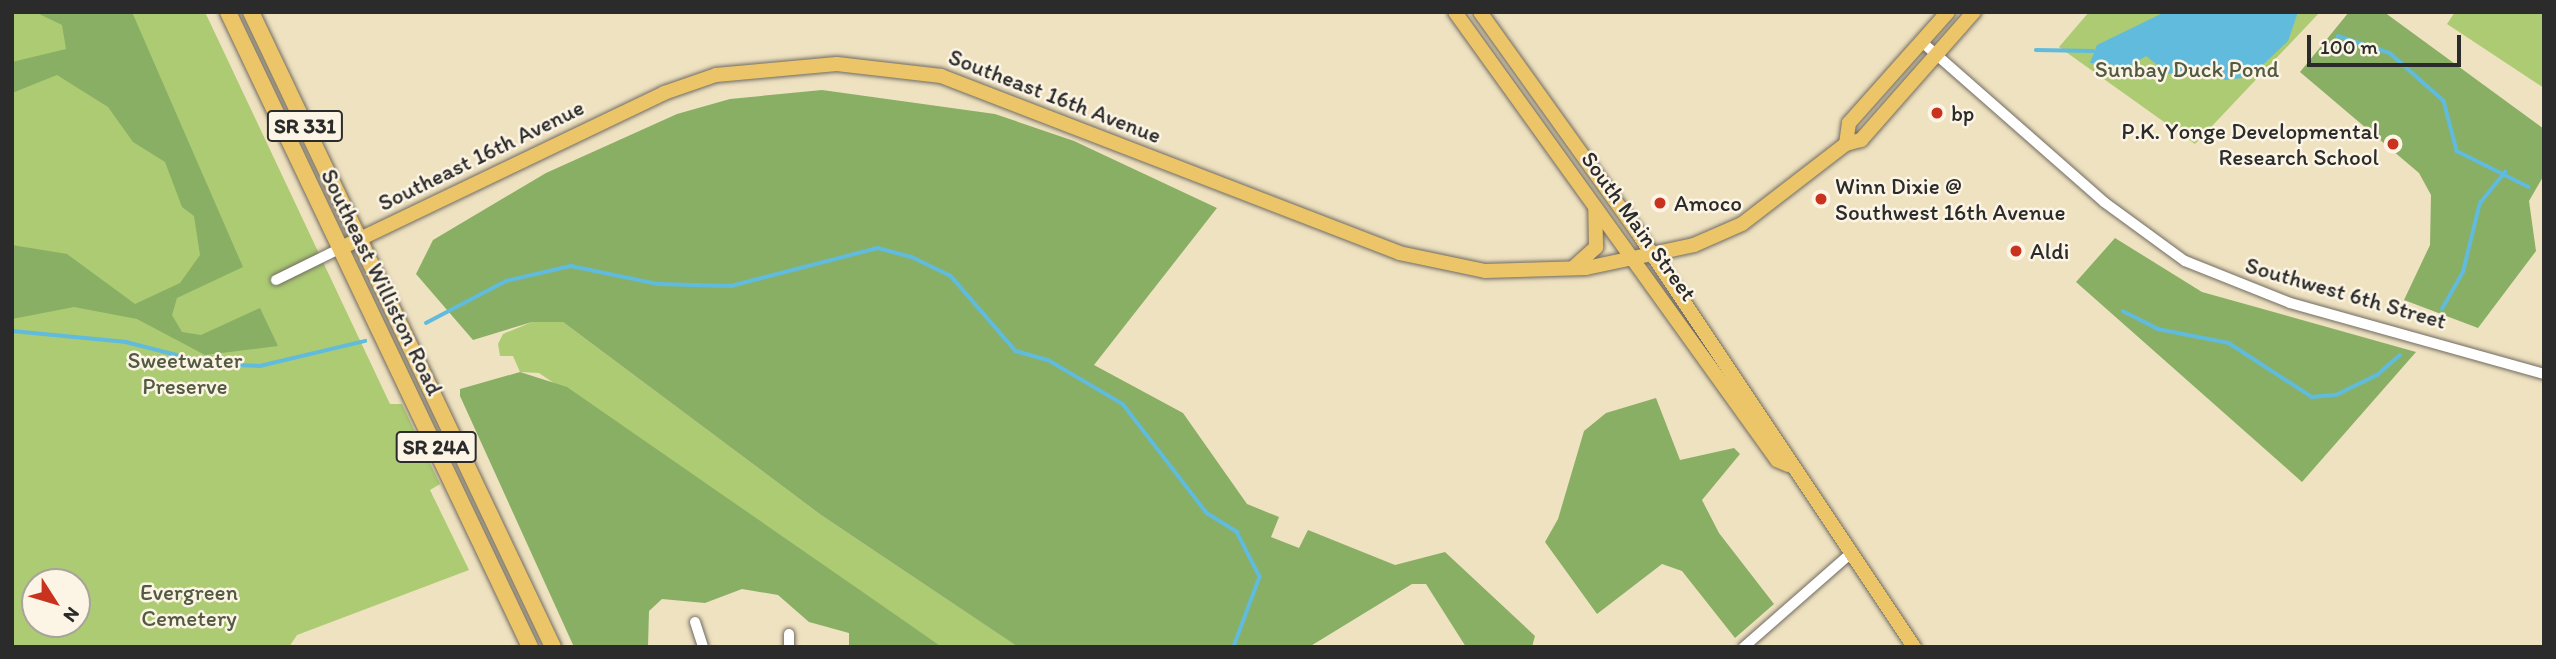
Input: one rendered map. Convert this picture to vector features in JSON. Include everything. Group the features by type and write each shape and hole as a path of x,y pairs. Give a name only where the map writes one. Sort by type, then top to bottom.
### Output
{"highway":[{"name":"Southeast Williston Road","path":"228,12 530,647"},
{"name":"Southeast Williston Road","path":"251,12 553,647"}],"main road":[{"name":"South Main Street","path":"1455,12 1637,260 1777,460 1787,465 1914,647"},
{"name":"South Main Street","path":"1480,12 1653,256 1786,452 1787,465"},
{"path":"1846,144 1849,123 1948,12"},
{"name":"Southeast 16th Avenue","path":"341,248 664,93 716,75 837,64 890,66 976,88 1399,253 1485,271 1566,270 1637,260 1742,224 1846,144 1861,140 1975,12"},
{"path":"1499,75 1519,65"},
{"path":"1566,270 1596,247 1600,228 1592,200"}],"street":[{"name":"Southwest 6th Street","path":"1922,42 2104,202 2185,261 2291,303 2544,374"},
{"name":"Southeast 16th Avenue","path":"276,280 341,248"},
{"path":"1744,647 1850,554"},
{"path":"695,622 703,647"},
{"path":"789,634 789,647"}],"green space":[{"name":"Sweetwater Preserve","path":"12,12 205,12 390,404 402,404 440,484 430,490 469,570 297,635 289,647 12,647"},
{"path":"35,12 132,12 243,267 177,298 172,315 182,332 201,335 260,308 278,346 205,355 137,319 74,307 12,319 12,245 67,254 135,304 180,283 200,255 194,216 182,207 165,162 133,142 108,107 57,75 12,93 12,62 66,49 62,25"},
{"name":"Sunbay Duck Pond","path":"2089,12 2320,12 2195,144 2059,47"},
{"path":"2349,12 2384,12 2544,129 2544,175 2529,201 2536,251 2478,328 2404,300 2430,245 2431,195 2419,173 2300,72"},
{"path":"2455,12 2544,12 2544,88 2447,24"},
{"path":"822,90 995,114 1074,141 1217,208 1094,365 1183,413 1247,504 1279,517 1271,537 1299,548 1308,530 1395,565 1445,552 1535,636 1532,647 1466,647 1426,584 1412,584 1309,647 1018,647 821,515 563,322 532,322 473,340 416,274 433,240 546,173 677,114 730,99"},
{"path":"2115,238 2202,292 2416,352 2302,482 2076,282"},
{"path":"532,322 563,322 821,515 1018,647 942,647 539,373 520,372 513,356 500,356 498,344 503,334"},
{"path":"520,372 567,387 942,647 849,647 849,633 809,622 778,595 742,589 705,603 662,599 649,611 648,647 574,647 460,396 460,389"},
{"path":"1656,398 1680,460 1734,448 1740,454 1702,500 1719,533 1774,604 1735,638 1682,571 1662,564 1597,614 1545,542 1558,519 1584,431 1606,413"}],"water":[{"name":"Sunbay Duck Pond","path":"2165,12 2298,12 2288,41 2250,77 2226,80 2190,69 2169,74 2146,56 2130,66 2090,63 2097,45"}],"waterway":[{"path":"2338,36 2390,53 2444,101 2457,151 2529,187"},
{"path":"2036,50 2093,51"},
{"path":"2442,309 2463,272 2480,203 2505,172"},
{"path":"426,323 506,281 571,266 658,284 731,286 878,248 912,257 951,276 1016,351 1050,361 1123,404 1207,513 1237,532 1260,577 1234,647"},
{"path":"2123,311 2158,329 2229,343 2312,397 2336,395 2377,375 2400,355"},
{"path":"12,331 126,342 212,364 260,366 365,341"}],"place":[{"name":"bp","path":"1937,113"},
{"name":"P.K. Yonge Developmental Research School","path":"2393,144"},
{"name":"Winn Dixie @ Southwest 16th Avenue","path":"1821,199"},
{"name":"Amoco","path":"1660,203"},
{"name":"Aldi","path":"2016,251"}],"park label":[{"name":"Evergreen Cemetery","path":"189,605"}]}
